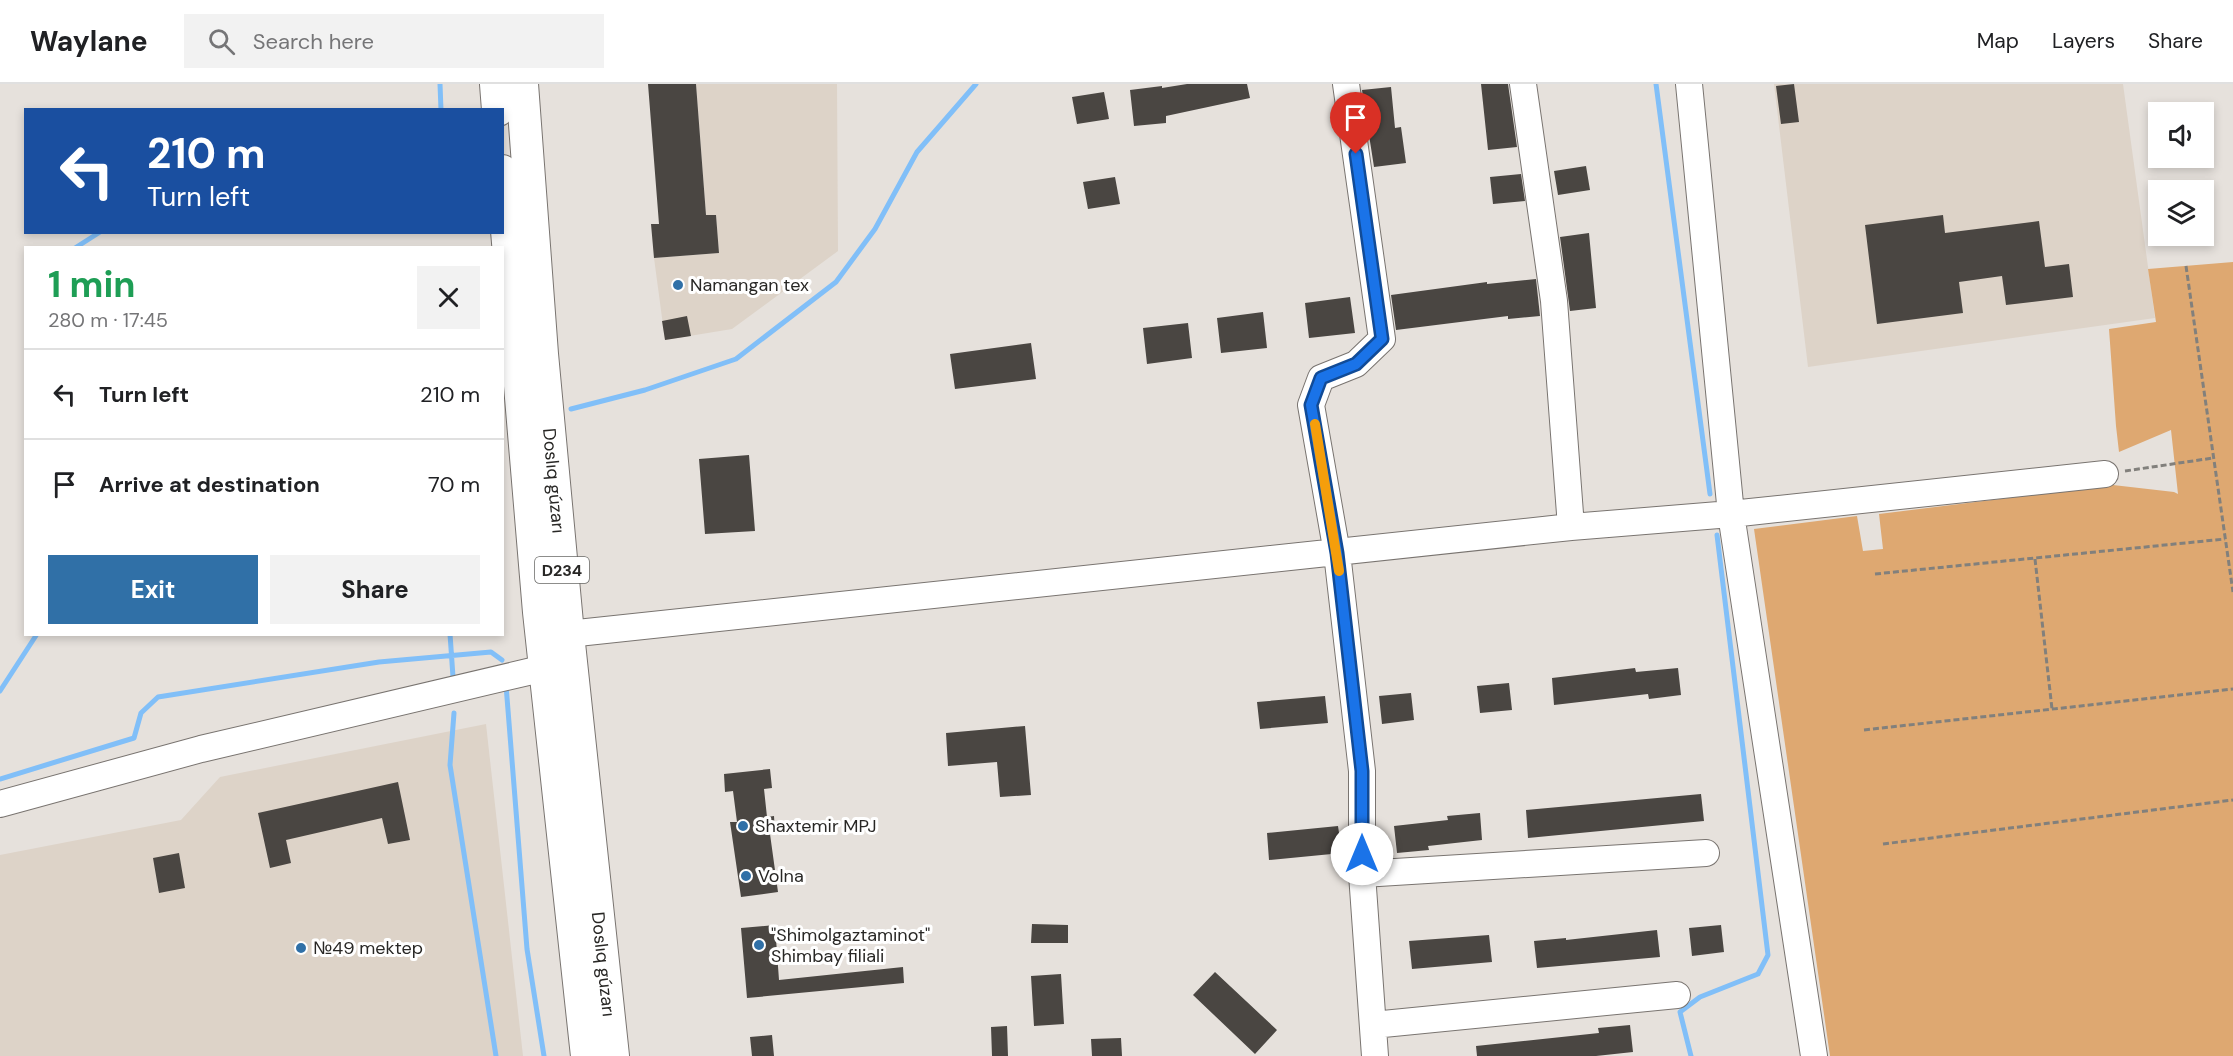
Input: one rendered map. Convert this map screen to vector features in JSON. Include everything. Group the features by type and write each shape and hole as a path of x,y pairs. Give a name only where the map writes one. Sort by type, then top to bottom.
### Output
{"main road":[{"path":"496,84 498,108"},
{"name":"Doslıq gúzarı","path":"522,84 542,354 568,634 613,1056"},
{"name":"Doslıq gúzarı","path":"504,194 545,668 586,1056"}],"street":[{"path":"1346,84 1382,339 1356,364 1321,378 1311,405 1337,553 1362,771 1362,874 1375,1056"},
{"path":"1523,84 1554,301 1571,527"},
{"path":"1689,84 1731,514 1814,1056"},
{"path":"568,634 1571,527 1731,514 2105,474"},
{"path":"0,804 212,747 545,668"},
{"path":"1362,874 1706,853"},
{"path":"1374,1025 1677,994"}],"path":[{"path":"2187,266 2233,592"},
{"path":"2105,474 2214,458"},
{"path":"1875,574 2226,539"},
{"path":"2035,559 2052,709"},
{"path":"1864,730 2233,689"},
{"path":"1883,844 2233,800"}],"shaded area":[{"path":"696,84 837,84 838,251 732,329 665,340 654,258 719,253 716,215 706,215"},
{"path":"1774,84 2123,84 2155,318 1808,367"},
{"path":"2233,262 2233,1056 1830,1056 1754,529 1857,516 1863,551 1883,549 1879,514 2113,485 2178,494 2171,430 2119,452 2109,329 2156,322 2148,269"},
{"name":"№49 mektep","path":"486,724 523,1056 0,1056 0,855 181,820 220,777"}],"building":[{"path":"648,84 696,84 706,215 716,215 719,253 654,258 651,224 659,224"},
{"path":"1187,84 1247,84 1250,98 1166,116 1166,123 1134,126 1130,90"},
{"path":"1481,84 1508,84 1517,147 1488,150"},
{"path":"1794,84 1799,122 1781,124 1776,86"},
{"path":"1391,87 1395,128 1401,127 1406,163 1374,167 1362,90"},
{"path":"1104,92 1109,119 1077,124 1072,97"},
{"path":"1586,166 1590,190 1558,195 1554,171"},
{"path":"1521,174 1525,201 1493,204 1490,177"},
{"path":"1115,177 1120,204 1088,209 1083,182"},
{"path":"1943,215 1945,233 2039,221 2045,267 2069,264 2073,297 2006,305 2002,276 1959,282 1963,313 1877,324 1865,225"},
{"path":"1589,233 1596,308 1570,311 1560,237"},
{"path":"1536,279 1540,316 1508,319 1508,316 1396,330 1391,295 1487,282 1487,284"},
{"path":"1350,297 1355,333 1309,338 1305,303"},
{"path":"1263,312 1267,348 1221,353 1217,318"},
{"path":"687,316 691,336 665,340 662,321"},
{"path":"1188,323 1192,358 1147,364 1143,328"},
{"path":"1031,343 1036,379 955,389 950,354"},
{"path":"749,455 755,531 705,534 699,459"},
{"path":"1635,668 1636,672 1678,668 1681,695 1649,699 1648,694 1554,705 1552,678"},
{"path":"1509,683 1512,710 1480,713 1477,686"},
{"path":"1411,693 1414,720 1382,724 1379,696"},
{"path":"1325,696 1328,723 1260,729 1257,702"},
{"path":"1025,726 1031,795 1000,797 997,762 948,766 946,733"},
{"path":"770,769 772,788 764,789 767,817 774,816 775,833 770,834 778,892 741,897 730,822 737,822 733,791 725,792 724,774"},
{"path":"398,782 410,840 388,844 382,818 286,840 291,863 270,868 258,813"},
{"path":"1701,794 1704,821 1528,838 1526,810"},
{"path":"1480,813 1482,840 1428,846 1429,850 1397,853 1394,826 1448,820 1447,816"},
{"path":"1338,826 1342,853 1269,860 1267,833"},
{"path":"179,853 185,888 159,893 153,858"},
{"path":"1032,924 1068,925 1068,943 1031,943"},
{"path":"775,925 779,980 903,967 904,983 747,998 741,928"},
{"path":"1721,925 1724,952 1692,956 1689,928"},
{"path":"1657,930 1660,957 1537,968 1534,941 1566,938 1566,940"},
{"path":"1489,935 1492,962 1412,969 1409,941"},
{"path":"1215,972 1277,1030 1255,1054 1193,995"},
{"path":"1061,974 1064,1024 1034,1026 1031,976"},
{"path":"1630,1025 1633,1052 1596,1056 1477,1056 1476,1046 1599,1033 1598,1028"},
{"path":"1007,1026 1008,1056 992,1056 991,1027"},
{"path":"772,1035 774,1056 752,1056 750,1037"},
{"path":"1121,1038 1122,1056 1092,1056 1091,1039"}],"waterway":[{"path":"440,84 441,108"},
{"path":"571,409 645,390 736,359 836,282 875,229 917,152 976,84"},
{"path":"1656,84 1710,494"},
{"path":"78,246 97,234"},
{"path":"1691,1056 1680,1012 1700,997 1758,974 1768,955 1717,535"},
{"path":"0,691 36,636"},
{"path":"450,636 453,677"},
{"path":"0,779 134,738 141,713 158,697 379,662 491,652 502,660"},
{"path":"506,685 527,949 544,1056"},
{"path":"454,713 450,765 496,1056"}],"slow traffic":[{"path":"1315,424 1339,571"}],"place":[{"name":"Namangan tex","path":"678,285"},
{"name":"Shaxtemir MPJ","path":"743,826"},
{"name":"Volna","path":"746,876"},
{"name":"\"Shimolgaztaminot\" Shimbay filiali","path":"759,945"},
{"name":"№49 mektep","path":"301,948"}],"route":[{"path":"1356,154 1382,339 1356,364 1321,378 1311,405 1337,553 1362,771 1362,854"}]}
